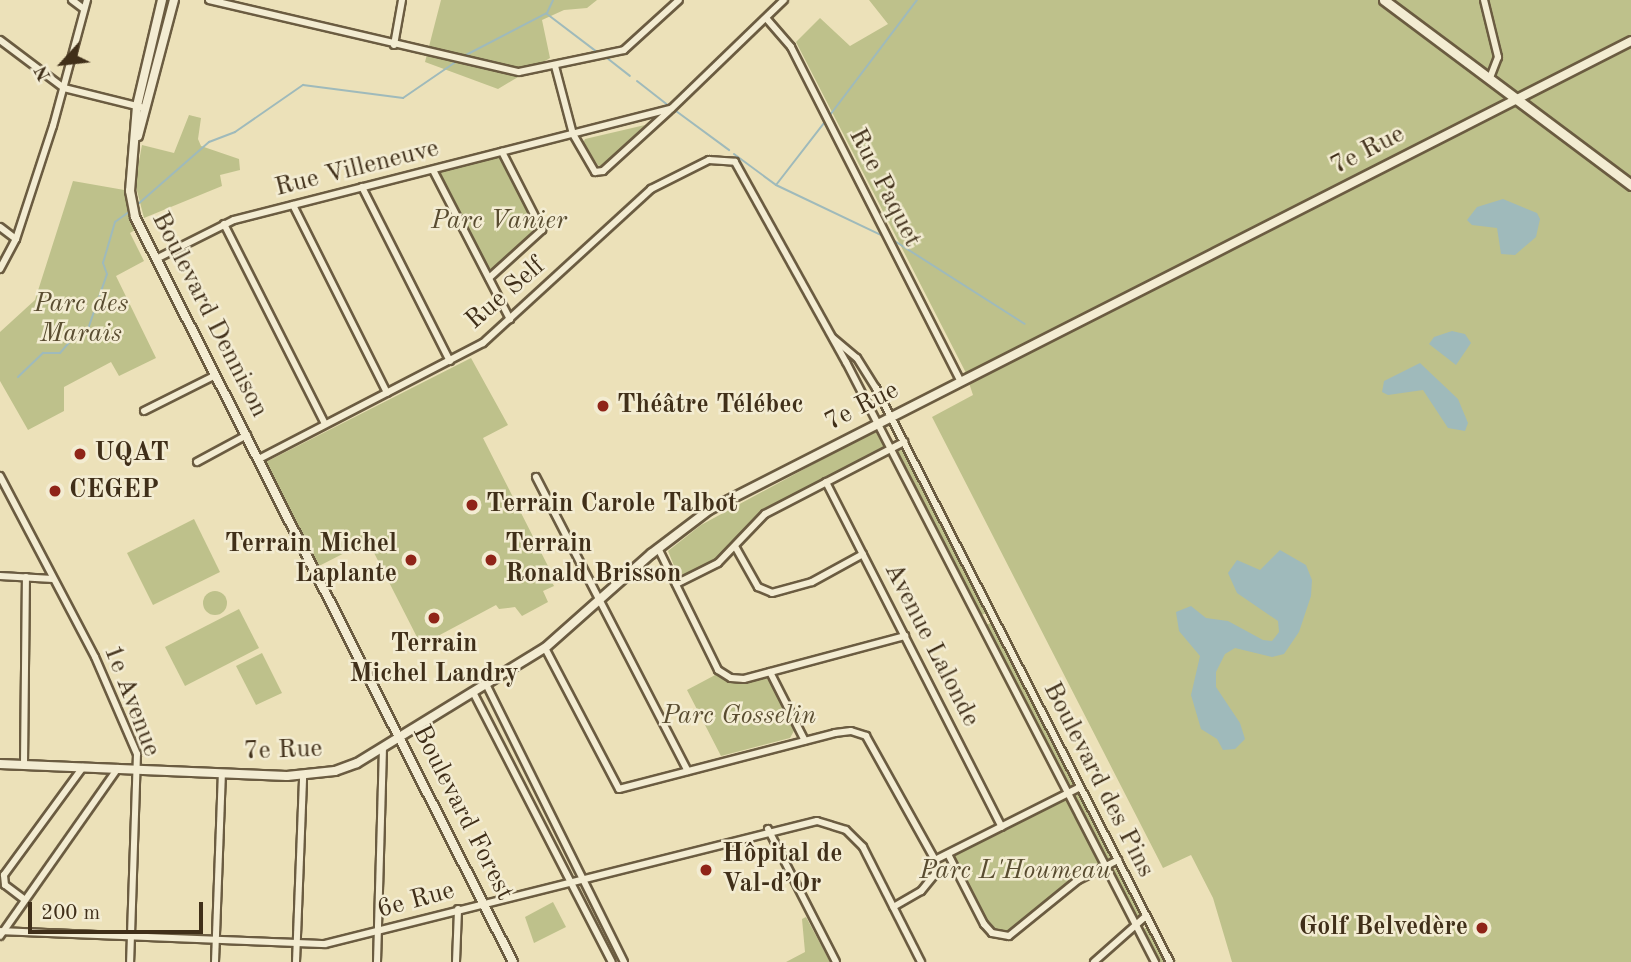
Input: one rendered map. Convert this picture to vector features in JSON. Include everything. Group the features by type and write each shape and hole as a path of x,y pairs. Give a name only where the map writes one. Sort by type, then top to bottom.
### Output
{"main road":[{"path":"1384,0 1631,185"}],"street":[{"path":"72,0 84,9"},
{"path":"0,269 16,239 64,88 87,0"},
{"name":"Boulevard Dennison","path":"162,0 136,106 131,199 156,259 259,459"},
{"name":"Boulevard Dennison","path":"134,145 147,109 174,0"},
{"path":"209,0 519,72 624,50 679,0"},
{"path":"394,45 402,0"},
{"name":"Rue Villeneuve","path":"573,134 595,172 603,172 784,0"},
{"path":"1484,0 1497,57 1490,78"},
{"name":"Rue Paquet","path":"766,18 791,47 960,380"},
{"path":"0,40 64,88 147,109"},
{"name":"7e Rue","path":"0,764 303,776 335,771 383,750 545,648 658,548 709,510 890,415 1631,41"},
{"path":"555,66 573,134"},
{"name":"Rue Villeneuve","path":"156,259 223,224 671,109"},
{"path":"489,278 542,230 502,152"},
{"name":"Rue Self","path":"259,459 483,343 651,189 719,158 735,163 747,177 877,422"},
{"path":"433,170 510,320"},
{"path":"362,187 450,361"},
{"path":"293,205 387,393"},
{"path":"223,224 325,425"},
{"path":"0,227 16,239"},
{"name":"Rue Self","path":"832,337 857,358 890,415"},
{"path":"144,411 216,375"},
{"name":"Boulevard des Pins","path":"890,415 1170,962"},
{"name":"Boulevard des Pins","path":"877,422 1155,962"},
{"path":"197,462 247,435"},
{"path":"676,584 736,548 765,514 904,442"},
{"name":"Boulevard Forest","path":"259,459 513,962"},
{"name":"1e Avenue","path":"0,476 95,657 140,769 131,962"},
{"path":"536,477 688,771"},
{"name":"Avenue Lalonde","path":"826,482 1002,827"},
{"path":"658,548 718,670 744,680 905,636"},
{"path":"736,548 758,587 772,593 812,582 863,554"},
{"path":"0,576 53,579"},
{"path":"24,764 26,577"},
{"path":"981,623 993,617"},
{"path":"545,648 619,789 851,731 874,743 935,860 935,874 921,891 893,907"},
{"path":"769,672 805,741"},
{"path":"487,686 624,962"},
{"path":"474,694 611,962"},
{"path":"377,962 383,750"},
{"path":"25,900 5,885 4,875 83,767"},
{"path":"1,932 118,768"},
{"path":"215,962 222,773"},
{"path":"296,962 303,776"},
{"path":"935,860 1080,788"},
{"name":"6e Rue","path":"1,932 325,944 768,829 817,821 846,830 863,847 921,962"},
{"path":"768,829 836,962"},
{"path":"948,854 984,924 992,933 1009,936 1078,880 1118,860"},
{"path":"457,962 458,909"},
{"path":"1094,962 1146,916"}],"green space":[{"path":"441,0 597,0 587,8 564,10 542,20 550,58 498,89 425,62"},
{"path":"869,0 1631,0 1631,962 1232,962 1213,898 1191,855 1163,868 932,417 973,395 965,371 796,42 820,18 850,46 888,24"},
{"path":"189,115 201,118 198,139 201,146 239,159 240,170 220,175 222,186 144,218 135,183 142,145 174,153"},
{"path":"645,125 600,168 583,143 585,139"},
{"name":"Parc Vanier","path":"502,152 542,230 489,278 433,170"},
{"name":"Parc des Marais","path":"73,181 130,191 140,227 130,233 144,261 116,276 156,358 119,376 111,362 64,387 64,411 28,430 0,381 0,332 35,300"},
{"path":"471,358 508,425 483,438 551,572 548,574 554,586 543,591 548,602 522,616 515,607 499,609 496,605 421,645 368,541 317,567 266,462"},
{"path":"876,430 886,449 763,509 722,556 685,575 677,573 668,551 701,525"},
{"path":"902,450 986,613 981,615 897,452"},
{"path":"194,519 220,572 153,605 127,553"},
{"path":"215,591 223,595 227,603 223,611 215,615 207,611 203,603 207,595"},
{"path":"239,609 259,648 185,686 165,647"},
{"path":"991,623 1074,785 1069,787 986,625"},
{"path":"262,653 282,693 256,705 236,666"},
{"name":"Parc Gosselin","path":"717,674 744,684 765,678 772,682 795,729 790,738 721,756 687,690"},
{"name":"Parc L'Houmeau","path":"1069,793 1106,866 1078,880 1009,936 992,933 948,854"},
{"path":"1079,794 1112,858 1107,861 1074,797"},
{"path":"1117,868 1139,916 1135,916 1111,871"},
{"path":"553,902 566,927 534,943 525,917"},
{"path":"806,917 830,962 786,962 805,952 802,919"},
{"path":"1147,927 1165,962 1158,962 1142,930"}],"water":[{"path":"1503,199 1537,213 1540,219 1536,237 1515,255 1501,254 1497,228 1472,225 1467,220 1477,207"},
{"path":"1452,331 1465,334 1471,343 1456,365 1429,344 1434,337"},
{"path":"1420,363 1458,399 1468,423 1465,431 1448,428 1423,390 1388,395 1382,392 1384,381"},
{"path":"1280,550 1306,565 1312,580 1311,596 1299,632 1284,654 1272,657 1235,648 1225,654 1216,672 1216,687 1240,723 1245,739 1235,749 1223,750 1217,739 1201,729 1191,695 1200,656 1179,631 1176,612 1191,606 1206,618 1228,621 1263,640 1272,641 1279,632 1278,621 1237,593 1228,573 1237,560 1260,570"}],"waterway":[{"path":"464,56 547,13 553,0"},
{"path":"830,115 917,0"},
{"path":"547,14 597,52"},
{"path":"607,58 630,76"},
{"path":"137,205 209,142 235,132 303,85 403,98 457,61"},
{"path":"637,81 668,105"},
{"path":"676,111 729,150"},
{"path":"776,185 824,123"},
{"path":"734,154 776,185 881,235"},
{"path":"18,377 43,353 60,353 79,331 87,332 107,274 103,263 115,222 129,212"},
{"path":"893,240 1025,324"}],"place":[{"name":"Théâtre Télébec","path":"603,406"},
{"name":"UQAT","path":"80,454"},
{"name":"CEGEP","path":"55,491"},
{"name":"Terrain Carole Talbot","path":"472,505"},
{"name":"Terrain Michel Laplante","path":"411,560"},
{"name":"Terrain Ronald Brisson","path":"491,560"},
{"name":"Terrain Michel Landry","path":"434,618"},
{"name":"Hôpital de Val-d’Or","path":"706,870"},
{"name":"Golf Belvedère","path":"1482,928"}]}
